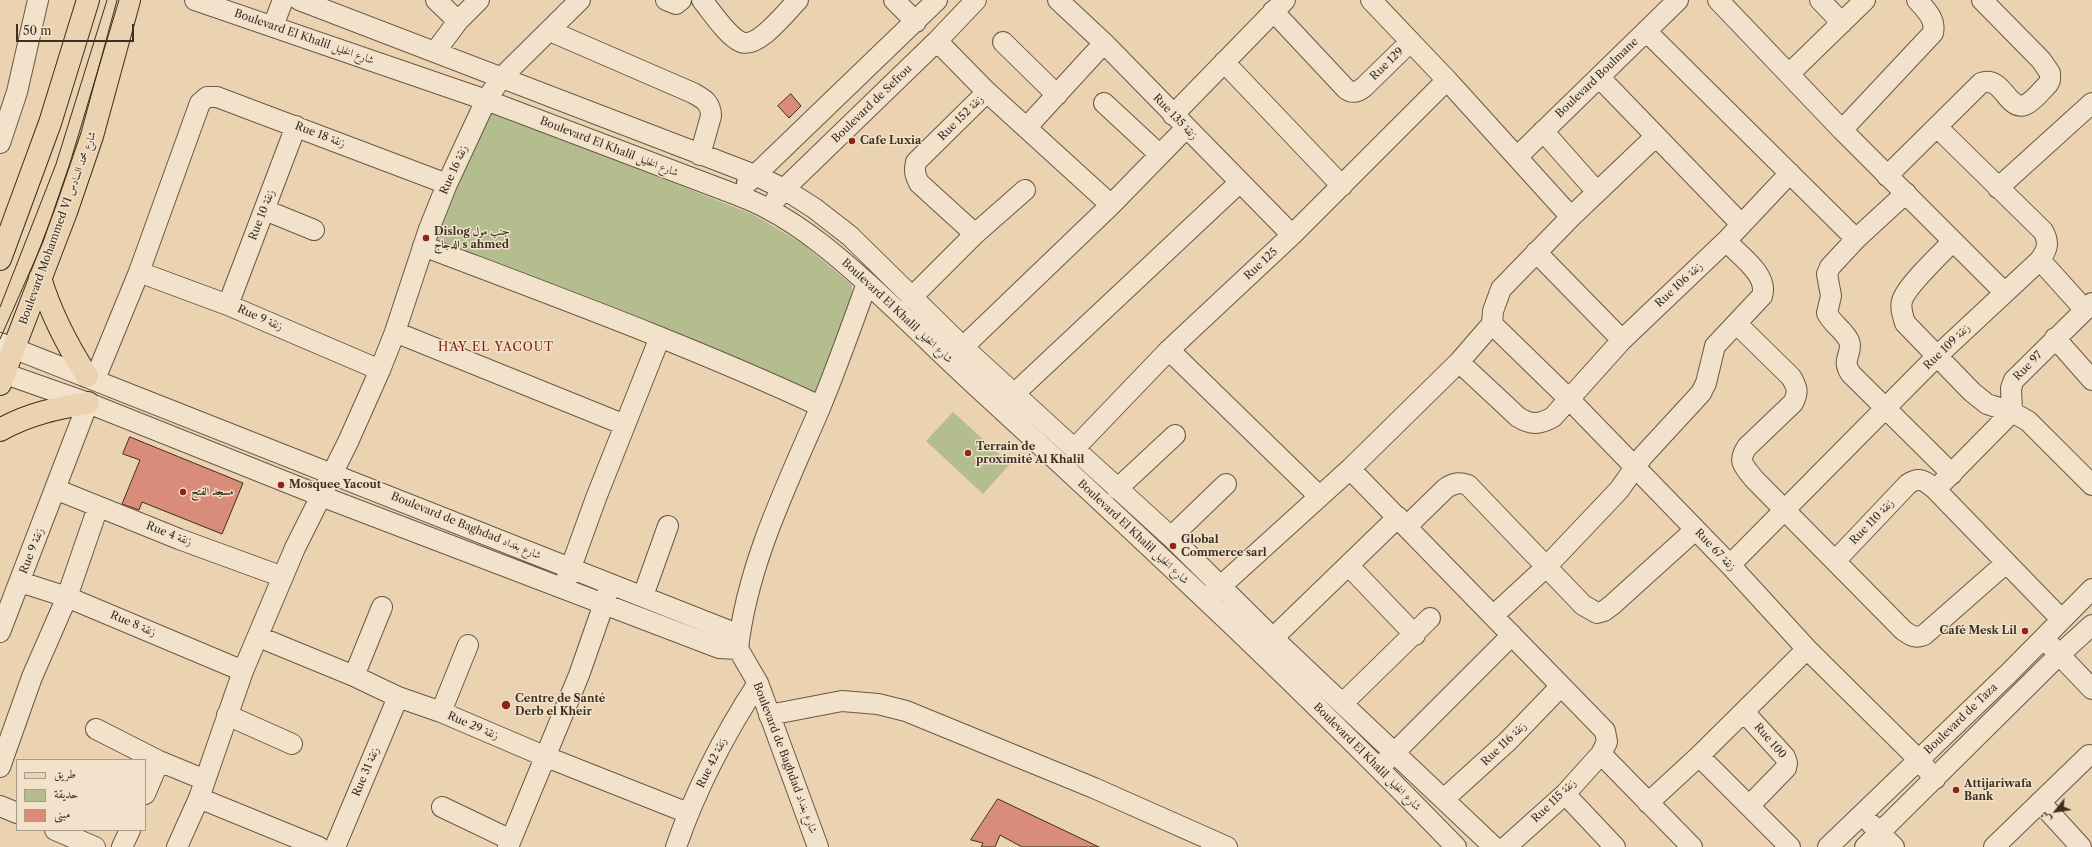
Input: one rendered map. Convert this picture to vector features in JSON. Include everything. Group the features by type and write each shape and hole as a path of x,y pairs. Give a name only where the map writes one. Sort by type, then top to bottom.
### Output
{"main road":[{"name":"Boulevard Mohammed VI شارع محمد السادس","path":"1,377 7,346 40,278 92,136 129,0"},
{"path":"1,254 50,123 85,1"},
{"path":"40,278 54,319 64,339 91,378"},
{"path":"0,430 27,416 47,410 88,403"}],"street":[{"path":"0,143 16,92 38,0"},
{"name":"Boulevard El Khalil شارع الخليل","path":"195,0 486,100 737,195 769,209 844,261 883,296 971,382 1206,601 1379,769 1456,847"},
{"path":"273,26 283,0"},
{"name":"Boulevard El Khalil شارع الخليل","path":"299,0 755,175 784,189 814,208 850,236 911,298 963,347 1171,537 1273,638 1494,847"},
{"path":"436,0 458,21"},
{"path":"435,52 458,21 479,0"},
{"name":"Rue 16 زنقة","path":"283,577 333,474 380,370 395,332 423,246 447,184 486,100 502,77 580,0"},
{"path":"666,0 672,4 681,0"},
{"path":"702,0 730,34 741,42 748,44 757,40 772,28 798,0"},
{"path":"894,0 916,22"},
{"path":"737,195 755,175 916,22 937,0"},
{"name":"Boulevard de Sefrou","path":"769,209 784,189 937,41 976,0"},
{"name":"Rue 135 زنقة","path":"1058,0 1104,43 1292,235"},
{"path":"1371,0 1447,80 1571,217"},
{"name":"Boulevard Boulmane","path":"1517,157 1678,0"},
{"path":"1718,0 1887,176 1906,193 2004,292"},
{"path":"1820,0 1842,23"},
{"path":"1789,74 1866,0"},
{"path":"1842,130 1933,33 1935,26 1932,19 1917,0"},
{"path":"1887,176 1982,83 1993,82 2011,100 2020,105 2027,104 2048,84 2050,80 2047,68 2042,60 1982,0"},
{"path":"963,347 1111,205 1159,154 1179,121 1224,62 1279,6"},
{"name":"Rue 129","path":"1279,6 1346,89 1356,92 1364,87 1410,42"},
{"path":"550,31 706,100 711,110 711,116 700,155"},
{"path":"1646,31 1856,239"},
{"path":"937,41 987,92 1111,205"},
{"path":"1003,42 1057,95"},
{"path":"1026,128 1104,43"},
{"path":"1224,62 1342,186"},
{"path":"1599,77 1655,137 1741,224"},
{"name":"Rue 125","path":"1074,449 1169,350 1292,235 1447,80"},
{"name":"Rue 152 زنقة","path":"975,234 919,183 915,174 916,162 987,92"},
{"name":"Rue 18 زنقة","path":"139,272 200,102 204,99 217,97 447,184"},
{"path":"1998,188 2092,103"},
{"path":"1104,104 1159,154"},
{"name":"Rue 10 زنقة","path":"228,304 296,126"},
{"name":"Rue 109 زنقة","path":"1730,565 1937,356 2040,260 2047,249 2047,237 2043,231 1937,128"},
{"path":"1543,132 1597,192"},
{"path":"1206,601 1220,586 1350,469 1459,362 1492,324 1493,311 1501,289 1571,217 1655,137"},
{"name":"Rue 106 زنقة","path":"1459,362 1518,417 1528,423 1535,424 1544,422 1553,417 1622,340 1726,241 1790,173"},
{"path":"1014,394 1240,182"},
{"path":"911,298 975,234 1025,190"},
{"path":"1906,193 1856,239 1830,267 1827,274 1832,296 1827,313 1849,340 1846,361 1848,369 1952,474"},
{"path":"265,210 314,230"},
{"path":"1494,615 1546,567 1619,490 1634,467 1701,393 1706,383 1716,346 1762,296 1764,289 1763,283 1757,272 1726,241"},
{"path":"1953,241 1908,288 1902,301 1902,316 1905,323 1980,400 1996,408 2012,412 2028,421 2092,485"},
{"path":"423,246 660,337 820,406"},
{"path":"1536,252 1622,340"},
{"path":"2040,260 2089,306"},
{"path":"91,378 139,272"},
{"name":"Rue 9 زنقة","path":"139,272 228,304 380,370"},
{"path":"738,649 740,627 761,551 851,330 867,283"},
{"path":"851,330 883,296"},
{"name":"Rue 97","path":"2012,412 2012,384 2055,338 2089,306"},
{"name":"Rue 67 زنقة","path":"1492,324 1569,399 1730,565 1807,649 1918,759 1935,779"},
{"path":"1737,324 1791,377 1796,385 1798,394 1793,402 1747,447 1742,455 1742,462 1750,474 1784,510 1903,630 1912,637 1918,638 1924,635 2006,563"},
{"path":"395,332 625,425"},
{"path":"564,588 625,425 660,337"},
{"path":"2055,338 2092,380"},
{"name":"Boulevard de Baghdad شارع بغداد","path":"7,346 727,630 758,683 818,847"},
{"path":"1169,350 1319,496"},
{"name":"Boulevard de Baghdad شارع بغداد","path":"1,377 88,403 321,496 719,648 738,649"},
{"name":"Rue 9 زنقة","path":"0,632 88,403"},
{"path":"2012,412 1952,474 1935,489 2061,619"},
{"path":"1117,489 1175,434"},
{"path":"1350,469 1494,615 1605,731 1607,742 1601,754 1686,845"},
{"name":"Rue 110 زنقة","path":"1835,561 1908,484 1915,479 1921,479 1935,489"},
{"path":"1273,638 1349,566 1454,483 1461,482 1468,485 1583,605 1597,613 1612,606 1695,530"},
{"path":"1171,537 1226,484"},
{"name":"Rue 4 زنقة","path":"55,489 98,507 283,577"},
{"path":"0,767 32,677 66,597 98,507"},
{"path":"643,596 668,526"},
{"path":"1349,566 1415,635"},
{"path":"177,847 202,789 243,671 259,637 283,577"},
{"name":"Rue 8 زنقة","path":"20,582 66,597 243,671"},
{"path":"442,808 509,843 579,675 612,584"},
{"name":"Boulevard de Taza","path":"1828,847 2092,589"},
{"path":"354,676 382,607"},
{"path":"1343,703 1415,635 1430,618"},
{"path":"1865,847 2059,655 2092,625"},
{"path":"1379,769 1460,690 1512,635"},
{"name":"Rue 29 زنقة","path":"259,637 354,676 398,697 441,712 544,756 688,813"},
{"path":"2043,638 2092,689"},
{"path":"441,712 468,645"},
{"path":"1648,803 1699,756 1807,649"},
{"name":"Rue 42 زنقة","path":"676,847 688,813 730,725 758,683"},
{"name":"Rue 116 زنقة","path":"1444,799 1508,741 1561,686"},
{"name":"Rue 31 زنقة","path":"335,847 398,697"},
{"path":"769,715 842,701 878,704 906,711 1080,782 1227,847"},
{"name":"Rue 100","path":"1744,712 1785,757 1787,763 1786,768 1749,806"},
{"path":"227,715 292,744"},
{"path":"96,729 159,761 202,789 319,847"},
{"name":"Rue 115 زنقة","path":"1506,847 1564,794 1601,754"},
{"path":"1994,847 2089,755"},
{"path":"1699,756 1790,847"},
{"path":"146,792 159,761"},
{"path":"1564,794 1615,847"},
{"path":"2040,802 2081,847"},
{"path":"0,806 16,813"},
{"path":"1861,814 1894,847"},
{"path":"122,847 130,831"},
{"path":"64,838 95,847"}],"green space":[{"path":"483,107 754,215 803,244 852,285 850,331 820,403 425,243"},
{"name":"Terrain de proximité Al Khalil","path":"953,412 1010,464 983,494 926,441"}],"building":[{"path":"791,94 801,106 789,118 778,106"},
{"name":"مسجد الفتح","path":"130,437 243,483 222,534 142,502 139,510 122,504 140,460 123,454"},
{"path":"998,799 1099,847 1022,847 1000,835 995,847 981,847 983,843 971,840"}],"tram line":[{"path":"0,307 56,164 107,0"},
{"path":"0,339 43,242 70,163 119,0"}],"place":[{"name":"Cafe Luxia","path":"852,141"},
{"name":"Dislog جنب مول الدجاج s ahmed","path":"426,238"},
{"name":"Terrain de proximité Al Khalil","path":"968,453"},
{"name":"Mosquee Yacout","path":"281,485"},
{"name":"مسجد الفتح","path":"183,492"},
{"name":"Global Commerce sarl","path":"1173,546"},
{"name":"Café Mesk Lil","path":"2025,631"},
{"name":"Centre de Santé Derb el Kheir","path":"506,705"},
{"name":"Attijariwafa Bank","path":"1956,790"}],"district":[{"name":"HAY EL YACOUT","path":"496,348"}]}
